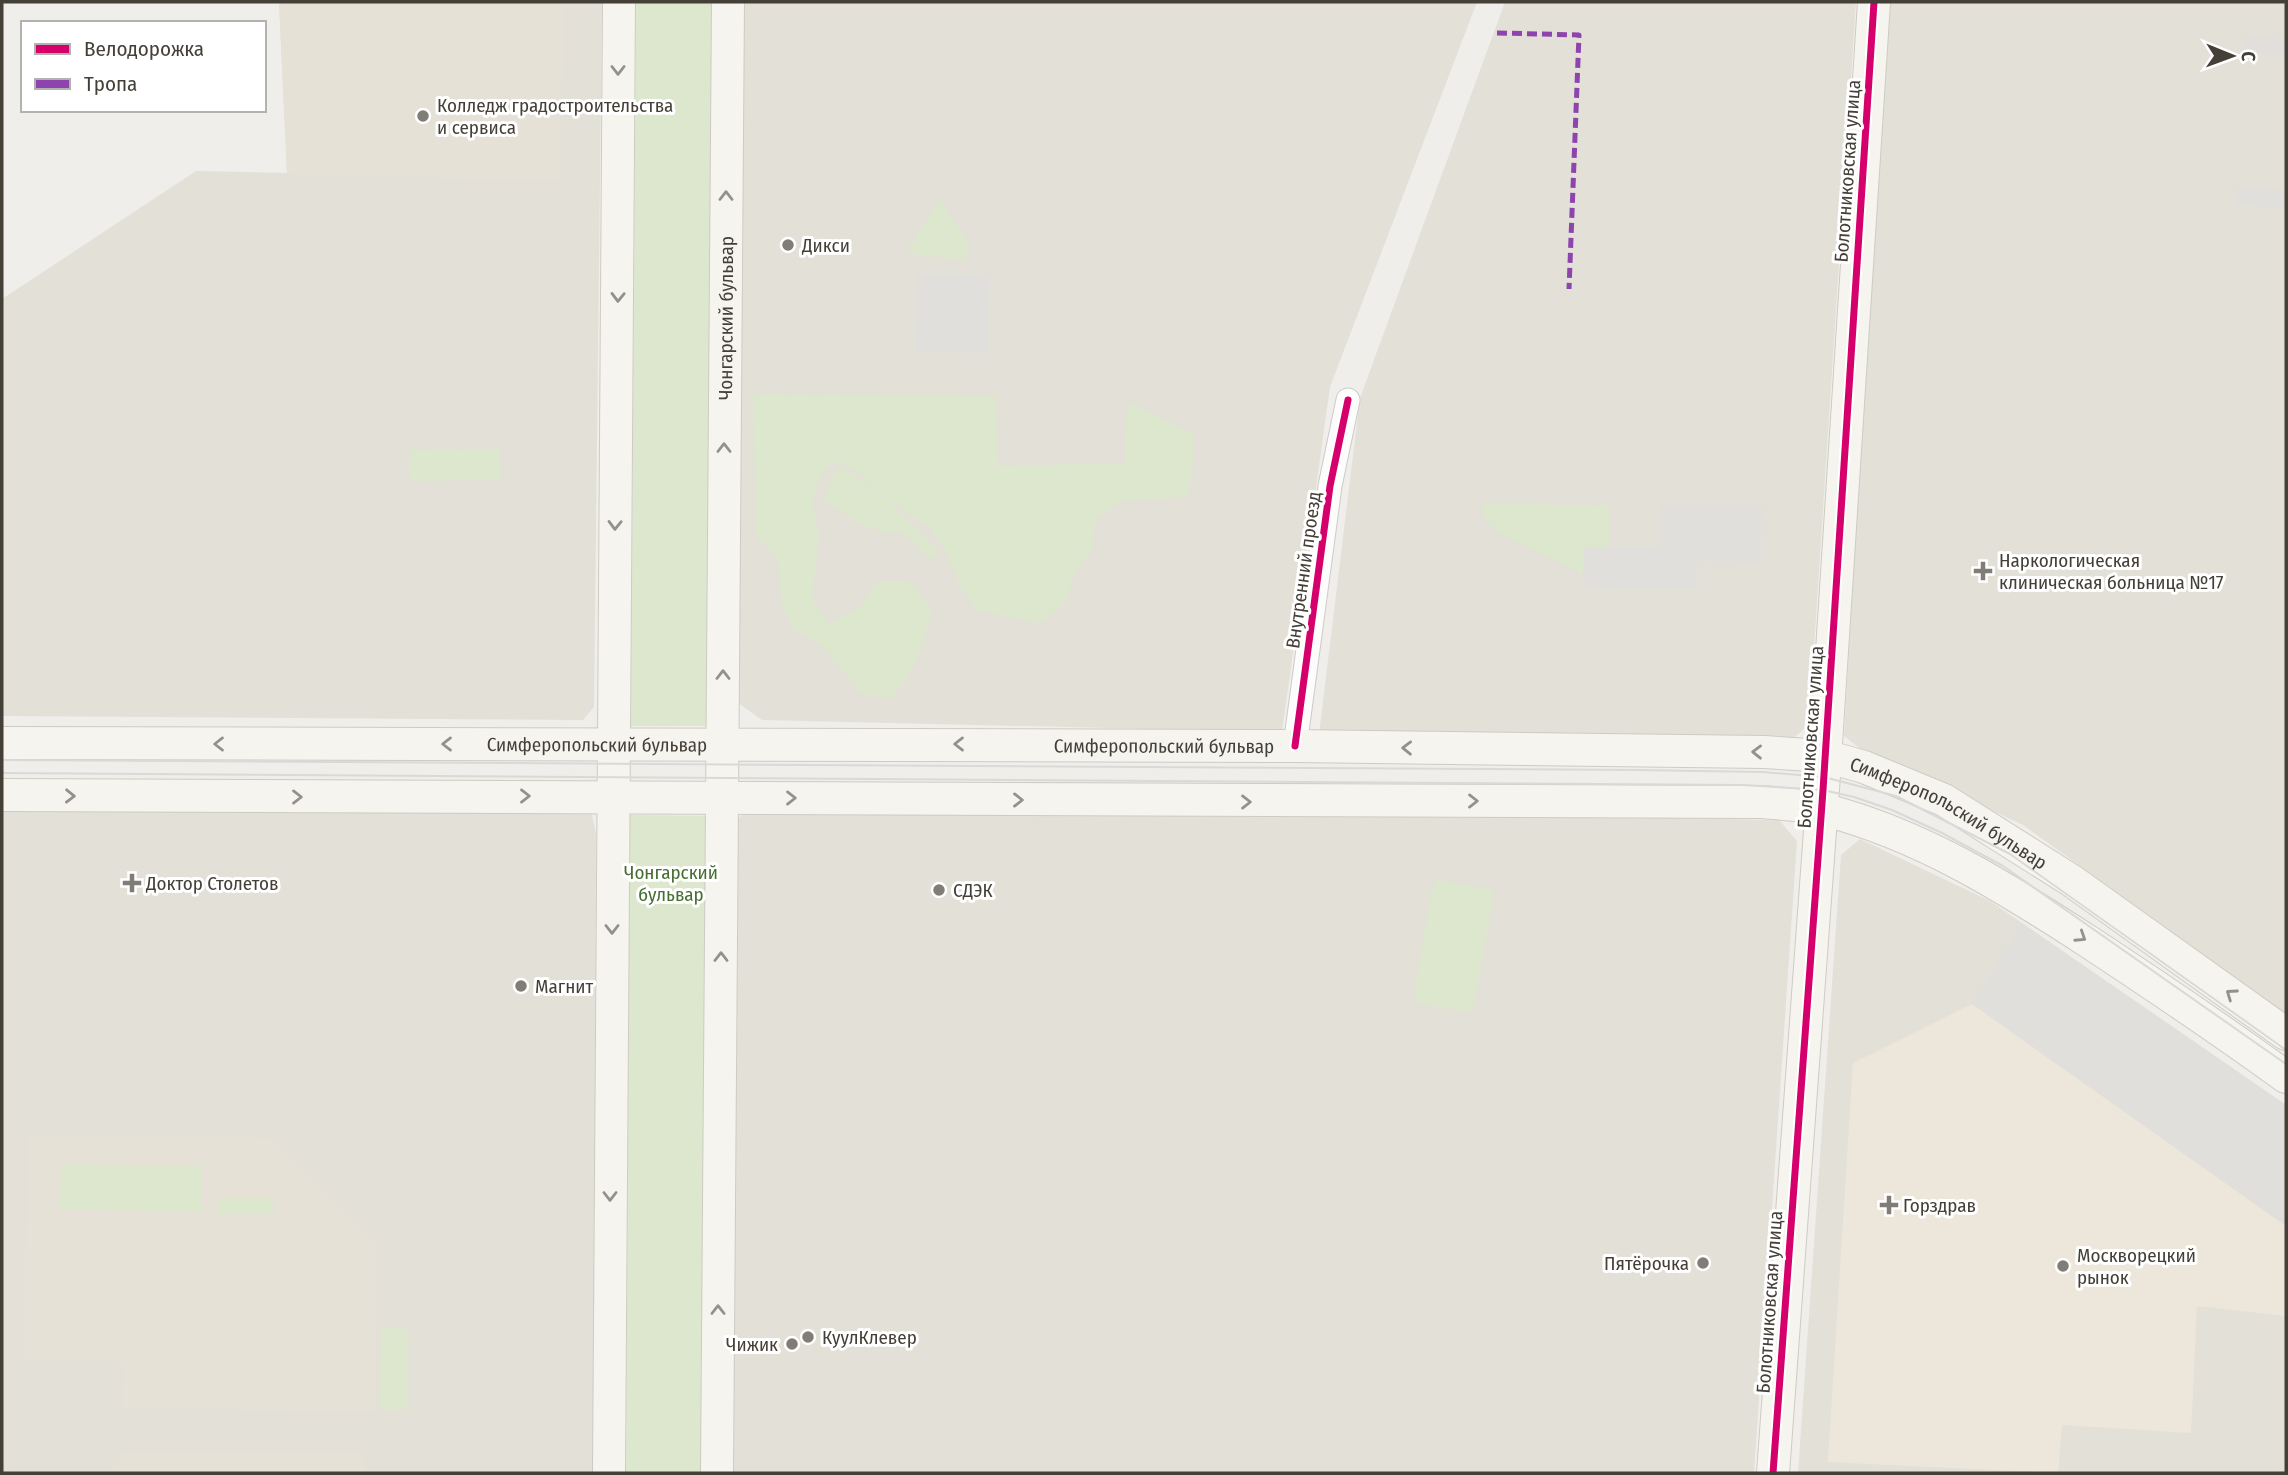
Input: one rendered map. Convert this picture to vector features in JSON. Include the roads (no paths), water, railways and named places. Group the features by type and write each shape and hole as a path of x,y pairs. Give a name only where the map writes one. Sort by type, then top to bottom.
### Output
{"main road":[{"path":"609,1473 619,2"},
{"name":"Чонгарский бульвар","path":"717,1473 728,2"},
{"name":"Болотниковская улица","path":"1773,1473 1822,809 1874,2"},
{"name":"Симферопольский бульвар","path":"2,743 1295,746 1763,752 1825,756 1864,767 1944,800 2006,837 2286,1034"},
{"name":"Симферопольский бульвар","path":"2,795 1762,802 1822,809 1916,842 1993,881 2189,1007 2286,1077"}],"street":[{"name":"Внутренний проезд","path":"1295,746 1330,486 1348,400"}],"tram line":[{"path":"2,760 1636,770 1763,772 1824,777 1896,796 2010,854 2286,1050"},
{"path":"2,773 1743,785 1823,790 1892,810 2003,866 2286,1064"}],"place":[{"name":"Колледж градостроительства и сервиса","path":"423,116"},
{"name":"Дикси","path":"788,245"},
{"name":"Наркологическая клиническая больница №17","path":"1983,571"},
{"name":"Доктор Столетов","path":"132,883"},
{"name":"СДЭК","path":"939,890"},
{"name":"Магнит","path":"521,986"},
{"name":"Горздрав","path":"1889,1205"},
{"name":"Пятёрочка","path":"1703,1263"},
{"name":"Москворецкий рынок","path":"2063,1266"},
{"name":"КуулКлевер","path":"808,1337"},
{"name":"Чижик","path":"792,1344"}]}
